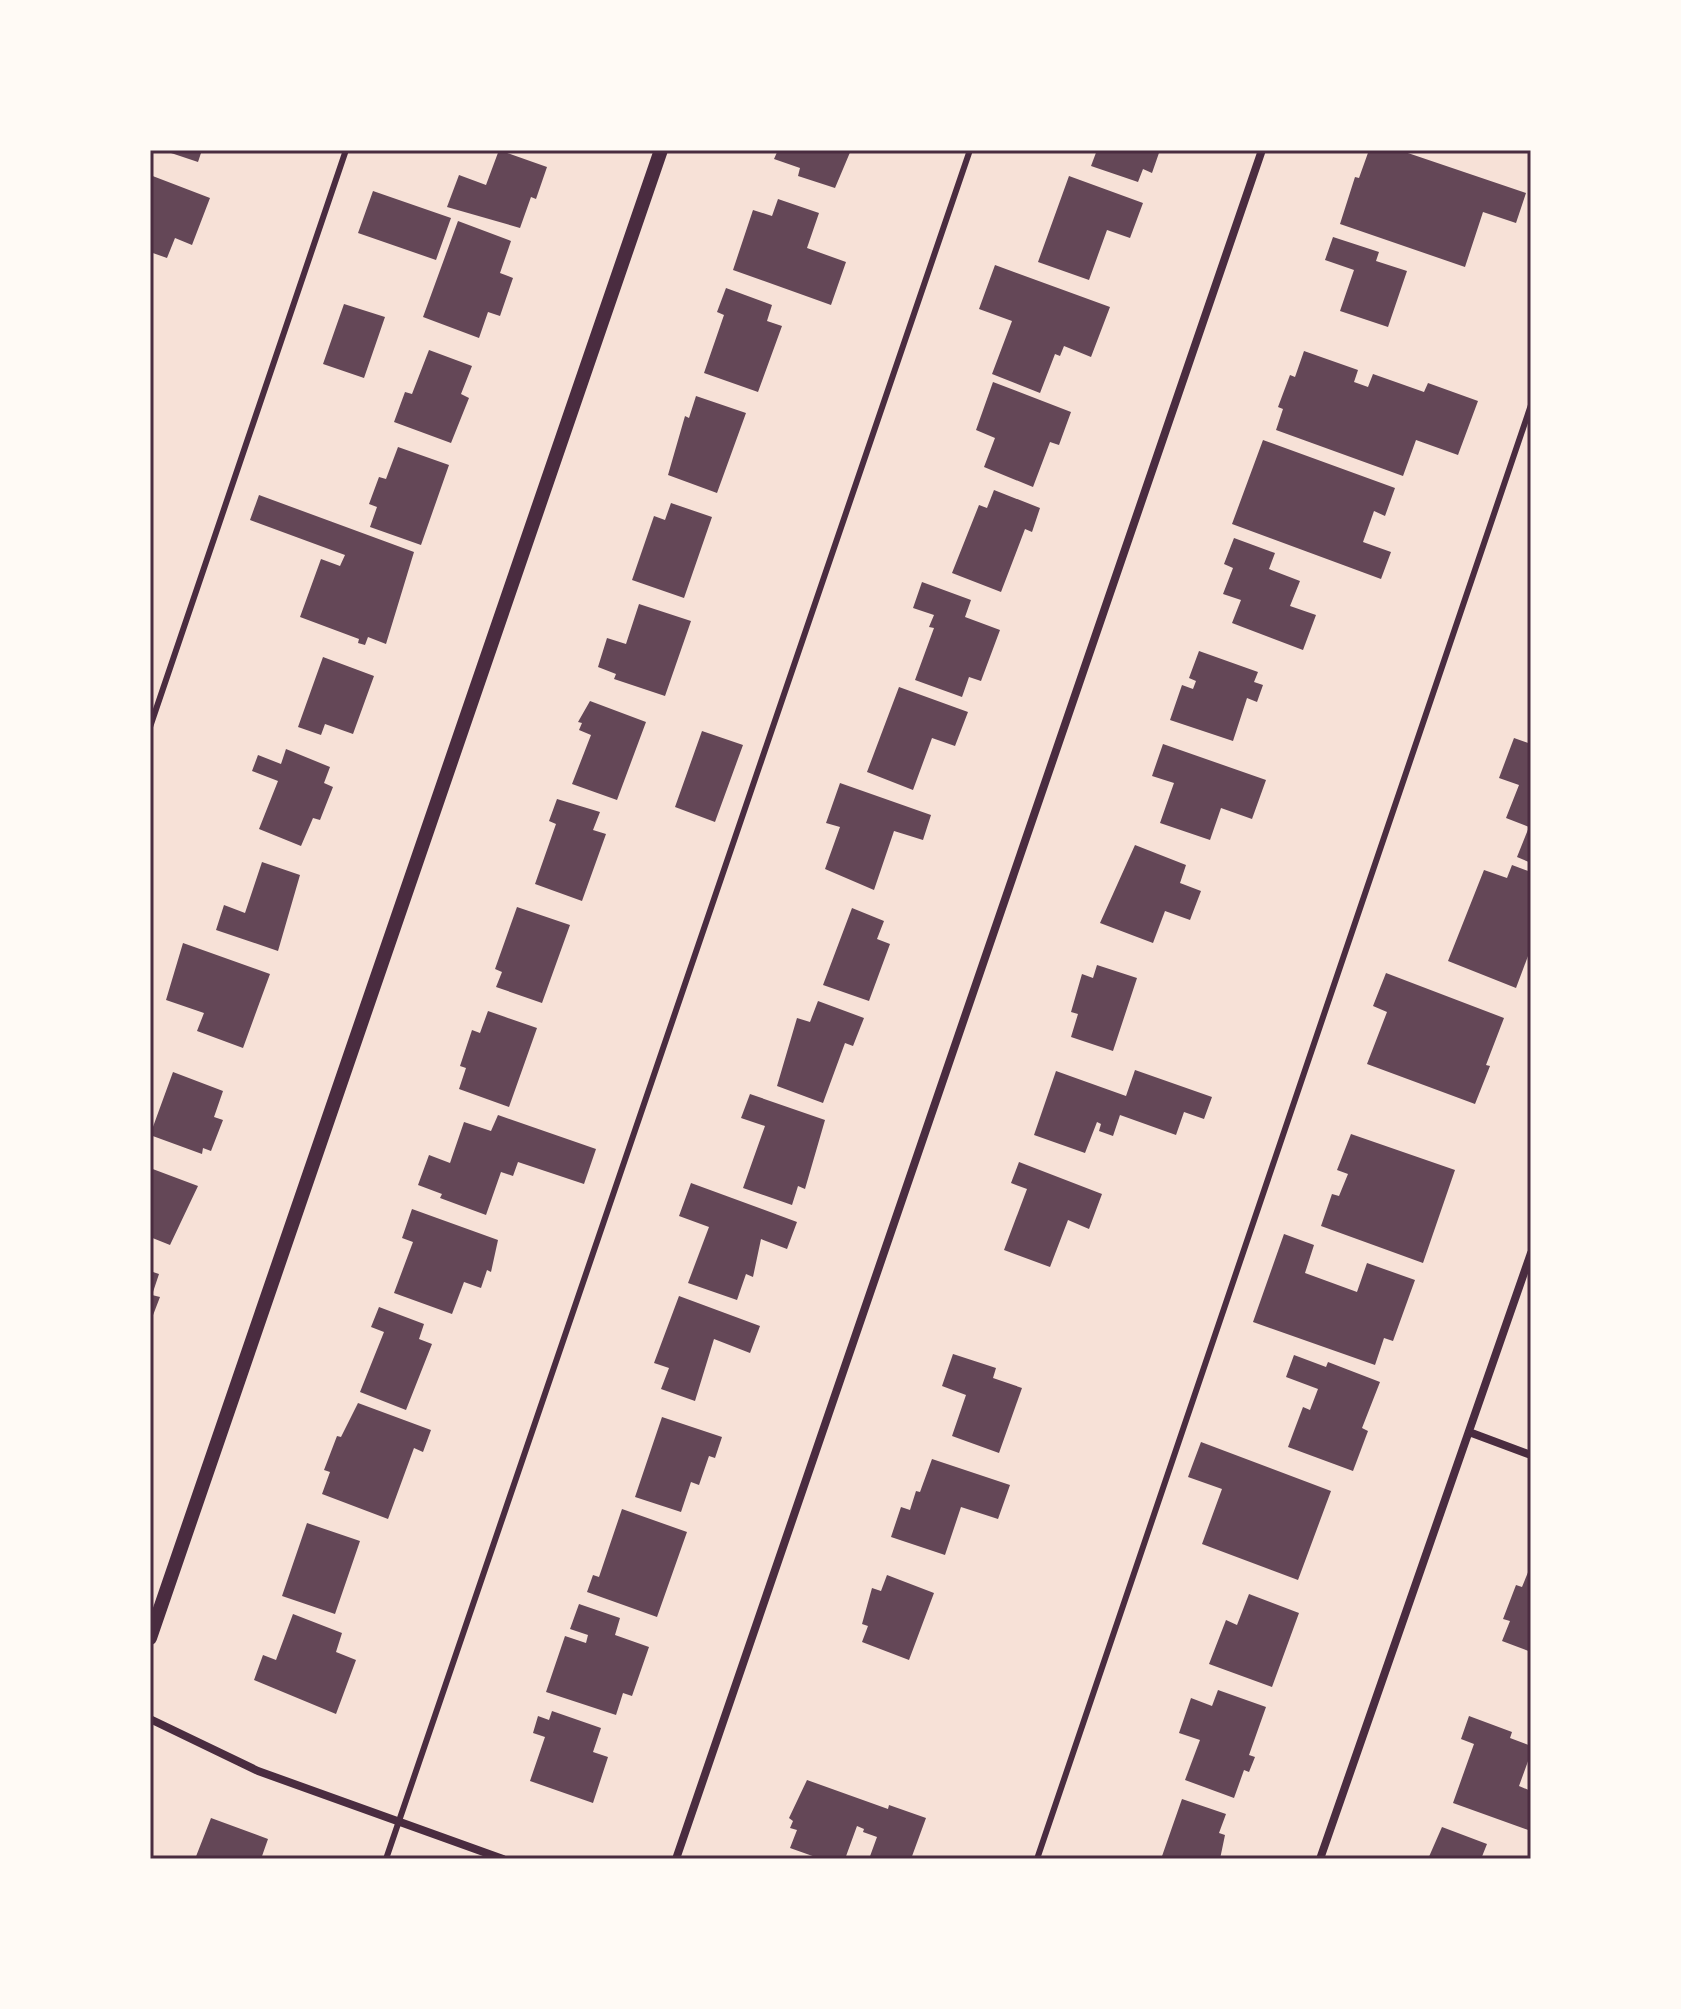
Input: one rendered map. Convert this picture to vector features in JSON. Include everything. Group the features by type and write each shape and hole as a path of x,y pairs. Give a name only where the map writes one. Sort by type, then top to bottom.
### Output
{"street":[{"path":"150,1638 661,150"},
{"path":"676,1859 1262,150"},
{"path":"1320,1859 1531,1253"},
{"path":"1469,1432 1531,1455"},
{"path":"150,1719 258,1771 503,1859"}],"lane":[{"path":"150,727 346,150"},
{"path":"386,1859 970,150"},
{"path":"1037,1859 1531,405"}],"building":[{"path":"162,150 202,150 198,162"},
{"path":"499,150 547,167 536,199 531,197 520,228 447,207 459,175 486,185"},
{"path":"778,150 851,150 835,188 798,176 800,168 774,159"},
{"path":"1097,150 1160,150 1152,173 1143,169 1138,182 1091,166"},
{"path":"1369,150 1399,150 1526,193 1516,223 1483,212 1465,267 1340,224 1355,177 1359,178"},
{"path":"150,175 210,198 192,245 175,238 167,258 150,252"},
{"path":"1069,176 1143,203 1130,238 1107,230 1089,280 1038,262"},
{"path":"373,191 451,218 436,260 358,233"},
{"path":"778,199 819,213 807,248 846,262 831,305 733,270 753,210 772,216"},
{"path":"458,221 511,241 500,273 513,278 500,316 488,312 479,338 423,317"},
{"path":"1333,237 1379,252 1376,261 1407,271 1388,327 1340,311 1354,270 1325,260"},
{"path":"995,265 1110,307 1091,357 1064,346 1060,356 1055,354 1040,393 992,374 1012,321 979,309"},
{"path":"726,288 772,305 767,321 782,326 758,392 704,373 724,315 717,312"},
{"path":"344,304 385,317 364,378 323,364"},
{"path":"429,350 472,366 461,394 469,398 451,443 394,422 405,392 412,394"},
{"path":"1304,351 1358,370 1354,382 1368,387 1373,374 1424,392 1428,383 1478,401 1458,455 1416,440 1403,476 1276,430 1283,409 1278,407 1290,375 1295,377"},
{"path":"993,382 1071,412 1059,445 1050,442 1033,487 984,467 995,438 976,430"},
{"path":"696,396 746,413 717,493 668,475 685,416 689,418"},
{"path":"1263,440 1395,488 1385,516 1374,511 1363,542 1391,552 1381,579 1232,524"},
{"path":"398,447 449,465 421,545 370,527 377,507 369,504 379,477 386,479"},
{"path":"994,490 1040,508 1032,532 1025,529 1001,592 952,573 979,505 987,508"},
{"path":"259,495 414,552 386,644 368,637 365,645 358,643 359,639 300,617 321,559 340,566 345,555 250,520"},
{"path":"671,503 712,517 684,598 632,580 654,516 665,520"},
{"path":"1234,538 1275,553 1269,569 1300,581 1290,606 1316,615 1303,650 1232,623 1241,600 1223,594 1233,568 1224,564"},
{"path":"922,582 971,600 965,617 1000,630 981,681 969,677 962,697 915,680 934,628 929,627 934,615 913,608"},
{"path":"639,604 691,621 665,696 614,679 616,674 598,667 607,638 626,644"},
{"path":"1199,651 1258,672 1254,682 1263,685 1257,702 1247,698 1233,741 1170,720 1182,685 1193,689 1196,681 1189,678"},
{"path":"323,657 374,676 353,734 325,724 321,735 298,727"},
{"path":"899,687 968,712 955,746 932,738 913,790 867,772"},
{"path":"590,701 646,722 617,800 572,784 591,735 579,730 582,723 578,722"},
{"path":"702,731 743,745 715,822 675,807"},
{"path":"1514,738 1531,744 1531,863 1517,857 1529,827 1506,818 1519,785 1499,778"},
{"path":"1163,744 1266,780 1252,819 1221,808 1210,840 1160,823 1174,783 1152,776"},
{"path":"286,749 330,767 324,783 333,787 320,820 313,818 301,846 259,829 278,781 252,771 258,755 281,764"},
{"path":"840,783 931,815 923,840 894,831 874,890 825,869 840,827 826,823"},
{"path":"557,799 600,812 593,830 606,834 582,901 535,884 556,824 549,821"},
{"path":"1135,845 1186,865 1180,883 1201,891 1190,920 1165,911 1153,943 1100,923"},
{"path":"262,862 300,875 278,951 216,930 224,905 245,913"},
{"path":"1512,865 1531,872 1531,948 1516,988 1448,961 1484,870 1507,878"},
{"path":"517,907 570,925 542,1003 496,987 502,972 495,969"},
{"path":"852,908 884,921 877,939 890,944 869,1001 823,985"},
{"path":"183,943 270,974 243,1048 197,1031 204,1013 166,1000"},
{"path":"1097,965 1137,978 1113,1051 1071,1037 1078,1014 1071,1012 1082,974 1093,978"},
{"path":"1386,973 1504,1018 1475,1104 1367,1064 1387,1012 1373,1006"},
{"path":"818,1001 864,1018 853,1046 845,1043 823,1103 777,1086 797,1018 810,1022"},
{"path":"488,1011 537,1028 509,1107 459,1089 466,1068 460,1066 472,1030 480,1033"},
{"path":"1135,1070 1212,1097 1204,1119 1184,1112 1176,1135 1120,1115 1113,1136 1099,1131 1101,1124 1097,1122 1085,1153 1034,1135 1056,1071 1126,1096"},
{"path":"173,1072 223,1091 214,1117 223,1120 211,1151 203,1148 202,1154 150,1135"},
{"path":"750,1094 825,1120 805,1189 798,1186 792,1205 743,1188 765,1126 741,1118"},
{"path":"498,1115 596,1149 584,1184 518,1162 513,1176 501,1172 486,1215 440,1198 442,1194 418,1185 429,1155 450,1163 464,1122 491,1131"},
{"path":"1351,1134 1455,1170 1423,1263 1321,1226 1332,1194 1339,1196 1348,1174 1337,1170"},
{"path":"1019,1162 1102,1194 1089,1229 1068,1220 1050,1267 1004,1250 1027,1189 1011,1183"},
{"path":"150,1168 198,1186 170,1245 150,1237"},
{"path":"691,1183 797,1222 787,1249 761,1239 753,1277 746,1274 737,1300 688,1283 709,1227 679,1216"},
{"path":"412,1209 498,1240 491,1272 487,1270 481,1288 464,1282 452,1314 394,1293 413,1242 402,1238"},
{"path":"1284,1234 1314,1245 1305,1273 1357,1292 1367,1263 1415,1280 1393,1341 1384,1338 1375,1365 1253,1322"},
{"path":"150,1271 159,1274 152,1295 160,1297 150,1323"},
{"path":"679,1296 760,1326 750,1353 714,1339 695,1401 661,1389 669,1368 654,1363"},
{"path":"379,1307 424,1324 419,1339 432,1344 406,1410 360,1392 384,1332 371,1327"},
{"path":"953,1354 996,1368 993,1378 1022,1388 999,1453 952,1436 966,1395 942,1386"},
{"path":"1294,1355 1326,1367 1328,1362 1380,1382 1362,1428 1368,1431 1353,1471 1288,1447 1303,1407 1310,1410 1318,1389 1286,1377"},
{"path":"358,1403 431,1430 423,1452 414,1448 388,1519 322,1494 330,1472 324,1470 337,1436 341,1437"},
{"path":"662,1417 722,1437 715,1458 709,1456 699,1485 691,1482 681,1512 635,1497"},
{"path":"1201,1442 1331,1491 1298,1580 1202,1544 1222,1489 1188,1477"},
{"path":"932,1459 1010,1485 998,1519 961,1507 945,1555 891,1537 901,1507 910,1510"},
{"path":"622,1509 687,1532 657,1617 587,1592 593,1575 599,1577"},
{"path":"307,1523 360,1541 335,1614 282,1596"},
{"path":"1531,1565 1531,1652 1502,1641 1510,1621 1503,1619 1516,1585 1522,1587"},
{"path":"887,1575 934,1593 909,1660 862,1642 868,1626 862,1624 872,1588 881,1591"},
{"path":"1249,1594 1299,1613 1272,1687 1209,1664 1226,1620 1237,1625"},
{"path":"579,1604 620,1618 615,1635 649,1647 632,1696 623,1693 616,1715 546,1692 565,1636 586,1643 588,1635 570,1629"},
{"path":"293,1614 342,1633 336,1652 356,1660 336,1714 254,1680 263,1655 276,1660"},
{"path":"1218,1690 1266,1707 1249,1755 1255,1757 1249,1772 1244,1770 1234,1798 1185,1780 1200,1740 1179,1733 1191,1698 1212,1706"},
{"path":"552,1711 601,1728 593,1752 608,1757 593,1803 530,1781 545,1737 533,1733 538,1716 549,1720"},
{"path":"1469,1716 1512,1732 1510,1738 1531,1746 1519,1786 1531,1791 1531,1831 1453,1803 1474,1744 1461,1739"},
{"path":"807,1780 888,1809 889,1805 926,1818 911,1859 869,1859 877,1837 857,1826 845,1859 821,1859 790,1848 797,1830 790,1828 793,1821 789,1818"},
{"path":"1182,1799 1226,1814 1219,1833 1225,1835 1220,1859 1161,1859"},
{"path":"211,1818 268,1839 261,1859 195,1859"},
{"path":"1442,1827 1487,1844 1481,1859 1428,1859"}]}
